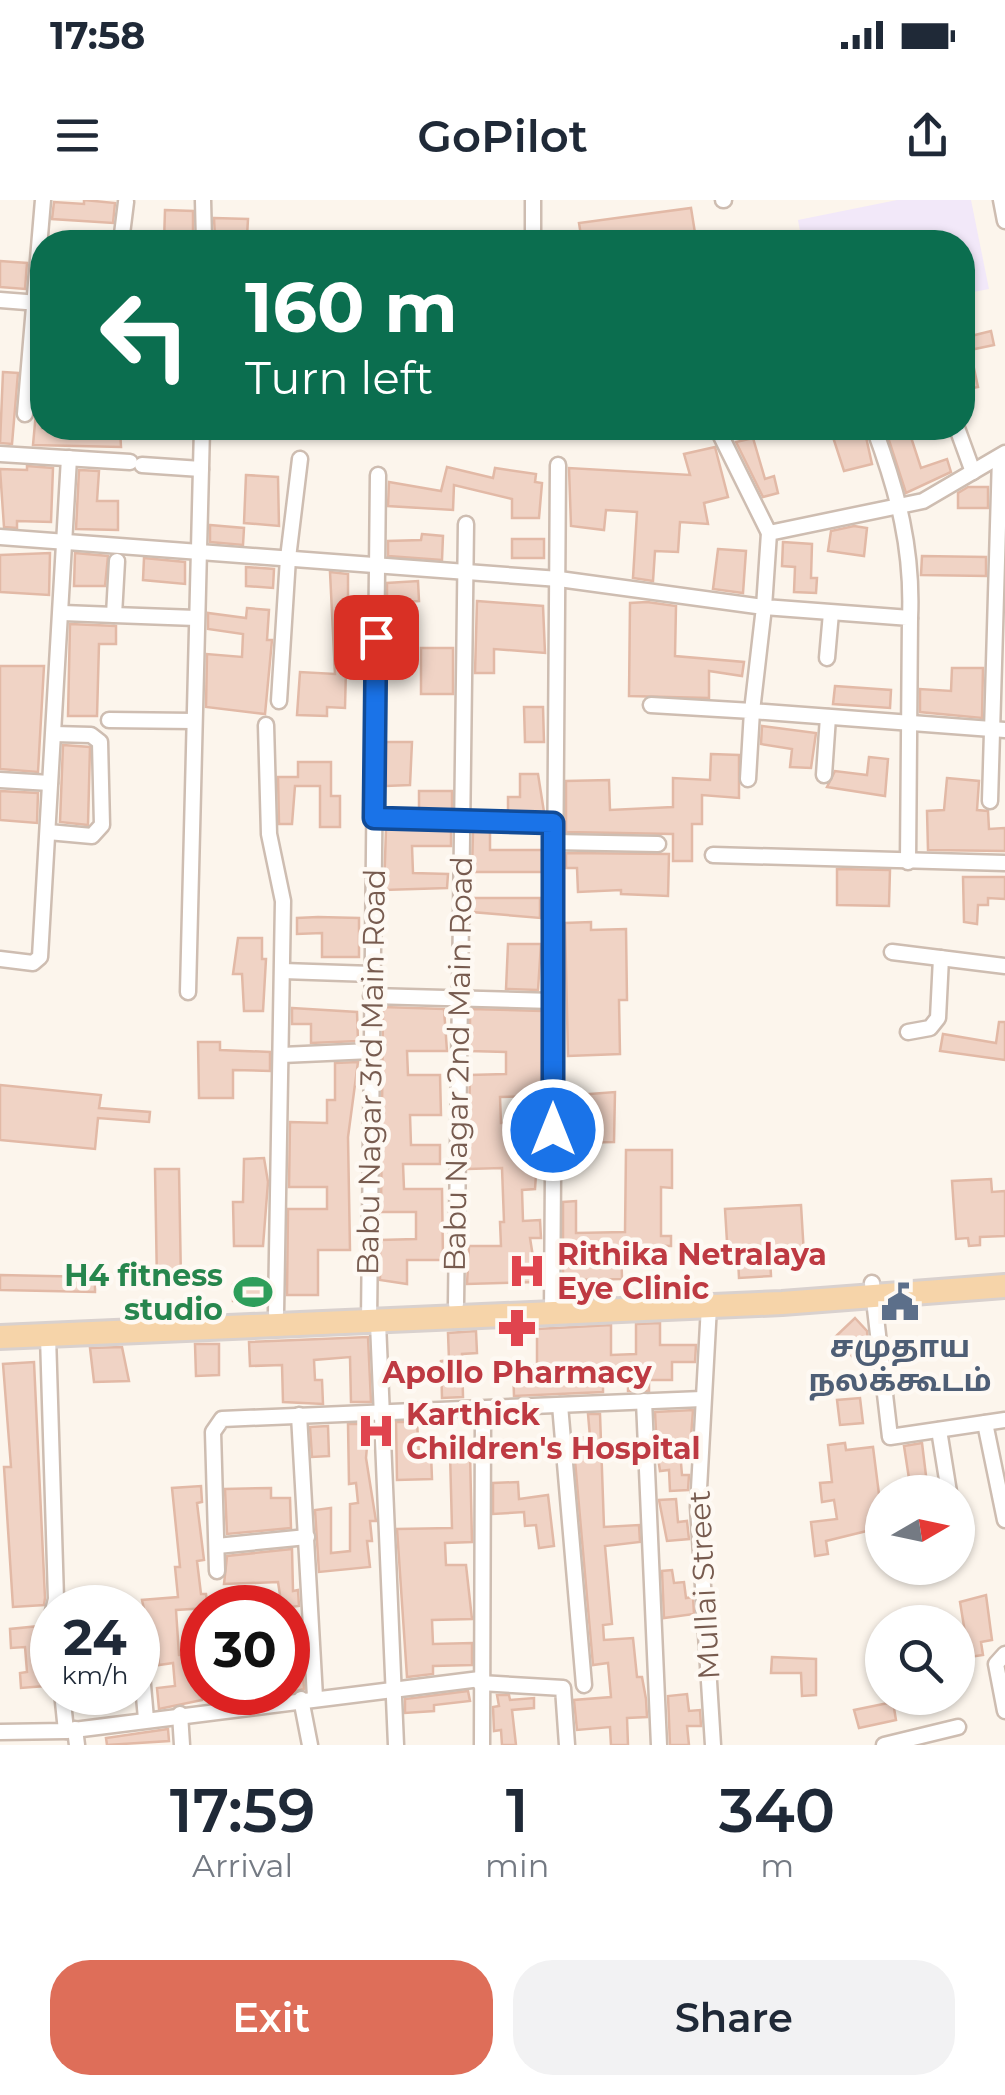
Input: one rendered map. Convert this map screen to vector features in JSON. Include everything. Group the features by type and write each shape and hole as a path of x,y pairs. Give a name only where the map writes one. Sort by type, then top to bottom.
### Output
{"main road":[{"path":"0,1337 48,1336 95,1328 276,1313 372,1318 456,1304 710,1306 1005,1272"},
{"path":"0,1322 95,1328 1005,1286"}],"street":[{"path":"42,230 43,200"},
{"path":"202,200 203,230"},
{"path":"533,200 533,230"},
{"path":"1001,200 1005,222"},
{"path":"122,230 126,202"},
{"path":"0,300 30,302"},
{"path":"25,414 30,371"},
{"path":"188,992 202,440"},
{"path":"723,440 769,532 748,780"},
{"path":"878,440 902,504 912,576 908,862"},
{"path":"961,440 973,472"},
{"path":"0,454 201,469"},
{"path":"769,532 923,501 1003,455"},
{"path":"990,802 1000,730 1003,455"},
{"path":"0,959 33,963 40,957 64,613 69,458"},
{"path":"279,701 288,558 300,458"},
{"path":"552,1307 558,465"},
{"name":"Babu Nagar 3rd Main Road","path":"378,475 372,1318 382,1414 396,1745"},
{"name":"Babu Nagar 2nd Main Road","path":"456,1304 466,524"},
{"path":"0,537 559,579 764,608 910,618"},
{"path":"114,615 117,561"},
{"path":"827,658 830,612"},
{"path":"64,613 196,618"},
{"path":"651,705 1000,730"},
{"path":"824,775 828,717"},
{"path":"109,720 194,721"},
{"path":"266,725 269,834 283,902 276,1313"},
{"path":"48,832 92,836 102,826 100,742 91,735 54,734"},
{"path":"0,780 50,782"},
{"path":"374,818 553,823"},
{"path":"553,842 658,844"},
{"path":"714,855 1005,863"},
{"path":"892,952 1005,966"},
{"path":"908,1032 930,1028 938,1018 941,958"},
{"path":"283,971 372,974"},
{"path":"372,996 553,1001"},
{"path":"282,1055 371,1052"},
{"path":"872,1290 890,1437 1005,1420"},
{"name":"Mullai Street","path":"710,1306 698,1507 712,1745"},
{"path":"48,1336 56,1585"},
{"path":"217,1571 213,1432 222,1418 702,1398"},
{"path":"644,1401 659,1745"},
{"path":"560,1404 584,1685"},
{"path":"482,1745 483,1410"},
{"path":"300,1415 307,1585"},
{"path":"985,1423 1005,1520"},
{"path":"938,1430 945,1475"},
{"path":"217,1546 306,1538"},
{"path":"1005,1654 996,1664 1005,1712"},
{"path":"310,1698 480,1681 563,1688 567,1745"},
{"path":"0,1732 73,1735 180,1714"},
{"path":"180,1715 182,1745"},
{"path":"309,1715 310,1745"},
{"path":"884,1745 958,1726"}],"shaded area":[{"path":"897,200 971,200 989,289 975,292 975,230 800,230 798,220"}],"building":[{"path":"84,200 115,203 113,223 52,219 54,202 84,204"},
{"path":"691,208 695,230 580,230 579,223"},
{"path":"165,210 193,211 193,230 164,230"},
{"path":"214,218 248,219 247,230 215,230"},
{"path":"0,261 27,263 25,289 0,287"},
{"path":"991,331 994,345 975,349 975,335"},
{"path":"3,372 18,373 12,444 0,443"},
{"path":"33,440 121,440 121,447 33,445"},
{"path":"754,440 765,479 774,476 778,493 763,497 736,442"},
{"path":"834,440 867,440 872,464 844,471"},
{"path":"889,440 912,440 921,468 947,459 951,472 906,493"},
{"path":"715,447 728,497 704,503 708,524 680,522 678,552 655,551 653,581 633,578 637,512 606,510 604,530 571,526 569,468 690,475 684,454"},
{"path":"27,466 53,468 51,522 17,521 17,528 4,527 0,469 27,470"},
{"path":"447,467 493,478 495,468 536,474 535,482 542,483 539,518 512,518 512,499 454,485 453,510 388,506 389,482 441,491"},
{"path":"79,470 99,471 97,501 118,501 118,530 76,529"},
{"path":"246,475 278,477 279,526 244,523"},
{"path":"968,487 988,487 988,508 958,508 958,493"},
{"path":"210,525 244,528 243,545 210,542"},
{"path":"854,526 867,528 864,556 828,551 831,531"},
{"path":"422,534 443,536 442,560 388,556 388,541 421,540"},
{"path":"512,539 544,539 544,558 512,558"},
{"path":"783,542 812,544 811,578 817,578 816,593 794,592 795,567 782,566"},
{"path":"718,549 746,551 743,593 713,589"},
{"path":"50,553 49,595 0,592 0,555"},
{"path":"75,553 108,556 105,586 74,586"},
{"path":"922,556 986,557 986,576 921,575"},
{"path":"144,558 185,562 185,584 143,580"},
{"path":"246,567 274,569 273,588 246,586"},
{"path":"330,572 348,574 348,610 364,610 364,647 355,647 355,669 346,668 345,708 327,707 327,716 297,715 300,672 335,674"},
{"path":"418,581 419,601 387,603 387,583"},
{"path":"477,601 543,606 545,653 494,649 494,673 475,673"},
{"path":"630,603 676,606 675,656 744,662 742,676 709,671 709,698 629,696"},
{"path":"247,608 269,610 267,640 272,640 265,714 206,707 207,654 242,657 243,634 208,629 208,613 246,618"},
{"path":"70,624 116,626 116,644 99,644 97,716 68,716"},
{"path":"389,629 415,629 415,648 388,648"},
{"path":"421,648 453,648 453,694 421,694"},
{"path":"0,666 44,666 38,772 0,769"},
{"path":"952,668 983,668 982,718 920,712 920,689 951,691"},
{"path":"835,686 891,690 890,708 833,704"},
{"path":"524,707 543,707 544,742 525,742"},
{"path":"762,726 816,733 811,768 790,767 792,749 761,744"},
{"path":"386,742 412,742 410,785 386,786"},
{"path":"63,745 90,747 88,825 60,822"},
{"path":"711,754 739,755 739,798 702,795 702,824 692,824 692,861 673,861 673,834 566,832 566,781 609,780 610,810 673,807 673,778 710,780"},
{"path":"869,757 888,759 885,796 827,787 835,771 867,775"},
{"path":"298,762 331,762 331,796 340,796 340,827 320,827 320,786 295,786 292,824 279,824 278,777 298,777"},
{"path":"520,774 538,774 544,812 508,811 508,797 520,797"},
{"path":"947,778 979,781 977,810 988,811 989,829 1005,828 1005,851 928,850 927,811 944,810"},
{"path":"0,791 38,793 37,823 0,820"},
{"path":"419,791 452,791 452,810 419,809"},
{"path":"386,829 451,831 451,846 412,846 413,873 448,874 447,888 384,890"},
{"path":"473,831 490,832 490,850 542,850 542,872 472,872"},
{"path":"566,853 669,854 668,896 621,894 621,890 578,892 577,868 566,868"},
{"path":"837,869 890,870 889,906 837,905"},
{"path":"963,877 1005,877 1005,899 988,898 988,905 978,905 977,924 964,922"},
{"path":"472,898 540,898 540,918 472,912"},
{"path":"297,918 359,918 359,957 322,957 322,933 297,934"},
{"path":"591,922 591,930 626,929 627,1000 619,1000 620,1054 568,1056 565,923"},
{"path":"238,938 262,938 262,959 266,959 263,1011 244,1011 242,974 233,974"},
{"path":"508,944 541,944 538,990 506,989"},
{"path":"383,1007 444,1009 447,1051 407,1051 408,1075 440,1075 441,1115 410,1115 411,1145 440,1145 440,1164 403,1164 404,1189 442,1189 443,1260 407,1260 407,1284 380,1280 380,1240 416,1239 416,1212 381,1212"},
{"path":"292,1008 357,1012 358,1041 311,1043 311,1024 292,1024"},
{"path":"470,1009 542,1011 541,1096 500,1097 501,1123 519,1122 519,1126 533,1126 533,1131 539,1131 535,1189 522,1190 523,1221 540,1220 541,1238 530,1238 537,1282 467,1284 469,1246 501,1246 500,1222 504,1222 502,1168 468,1169 470,1075 506,1074 506,1052 470,1051"},
{"path":"999,1022 1005,1022 1005,1060 940,1051 943,1034 996,1043"},
{"path":"198,1042 220,1042 220,1050 270,1052 270,1071 233,1070 233,1098 199,1098"},
{"path":"358,1062 348,1137 350,1250 318,1250 318,1295 287,1295 288,1209 327,1209 327,1187 289,1187 290,1122 327,1123 327,1100 335,1100 335,1063"},
{"path":"0,1085 101,1095 99,1108 150,1112 149,1122 98,1118 95,1149 0,1140"},
{"path":"615,1092 614,1142 564,1143 564,1096"},
{"path":"626,1150 672,1150 672,1188 661,1187 661,1236 671,1236 671,1246 621,1245 622,1279 563,1280 563,1202 576,1201 576,1233 625,1232"},
{"path":"264,1158 268,1182 263,1246 234,1246 233,1202 243,1202 244,1159"},
{"path":"155,1169 179,1169 181,1282 157,1283"},
{"path":"991,1179 992,1192 1005,1191 1005,1236 980,1237 980,1245 969,1246 968,1238 956,1239 952,1181"},
{"path":"801,1205 804,1255 770,1256 771,1276 739,1278 738,1258 728,1258 725,1209"},
{"path":"0,1275 95,1277 95,1292 0,1290"},
{"path":"266,1284 266,1300 233,1301 233,1285"},
{"path":"855,1318 867,1331 868,1341 852,1356 834,1338"},
{"path":"660,1323 660,1345 696,1345 695,1362 672,1362 672,1380 649,1380 649,1391 628,1391 628,1382 603,1382 603,1392 514,1396 513,1366 537,1365 537,1329 611,1325 611,1355 636,1354 636,1324"},
{"path":"476,1331 477,1353 462,1354 463,1397 442,1398 441,1361 449,1360 448,1333"},
{"path":"368,1337 371,1402 351,1402 350,1357 314,1360 315,1380 322,1380 323,1404 283,1402 282,1365 250,1366 249,1342"},
{"path":"195,1344 219,1344 219,1375 196,1376"},
{"path":"122,1347 129,1381 94,1382 90,1348"},
{"path":"34,1362 44,1585 30,1585 30,1606 13,1607 4,1467 11,1467 3,1364"},
{"path":"860,1398 863,1423 840,1425 837,1400"},
{"path":"693,1410 690,1451 680,1451 682,1475 689,1475 688,1490 670,1491 669,1470 660,1471 655,1412"},
{"path":"588,1414 600,1414 604,1527 639,1525 640,1542 605,1546 612,1624 603,1625 604,1640 633,1638 637,1677 642,1677 646,1699 647,1717 627,1718 628,1745 611,1745 610,1727 577,1730 574,1700 611,1697 608,1663 593,1665 573,1438 590,1437"},
{"path":"396,1422 417,1422 419,1454 431,1454 432,1479 397,1480"},
{"path":"348,1424 369,1424 366,1458 376,1521 370,1521 372,1541 367,1541 370,1567 319,1572 315,1510 331,1508 331,1553 350,1551 350,1504 358,1503 356,1483 349,1484"},
{"path":"328,1426 329,1456 312,1457 310,1427"},
{"path":"845,1443 846,1450 873,1447 877,1475 865,1475 865,1531 826,1541 828,1554 815,1556 811,1522 837,1519 834,1500 822,1502 820,1483 832,1482 828,1445"},
{"path":"922,1443 926,1475 908,1475 904,1446"},
{"path":"470,1452 472,1542 445,1543 446,1565 466,1565 472,1619 432,1620 433,1644 472,1643 472,1665 433,1666 433,1674 407,1677 397,1529 452,1528 450,1453"},
{"path":"518,1482 519,1499 548,1495 554,1546 539,1548 536,1525 525,1526 524,1512 493,1514 493,1483"},
{"path":"201,1486 202,1502 197,1503 204,1560 197,1561 200,1585 180,1585 180,1610 176,1610 180,1705 160,1709 160,1688 175,1686 173,1663 160,1665 160,1598 178,1597 175,1567 180,1567 172,1488"},
{"path":"271,1488 271,1498 290,1498 291,1528 227,1534 225,1489"},
{"path":"676,1499 678,1522 687,1521 689,1539 667,1541 659,1500"},
{"path":"292,1549 293,1585 224,1584 227,1556"},
{"path":"672,1570 674,1583 684,1582 686,1598 693,1597 694,1614 664,1618 662,1571"},
{"path":"986,1595 992,1640 981,1642 983,1655 975,1656 975,1605 960,1602"},
{"path":"30,1627 30,1687 21,1688 20,1673 27,1672 25,1647 11,1648 10,1629"},
{"path":"772,1657 816,1659 816,1695 802,1696 801,1673 771,1673"},
{"path":"468,1691 470,1701 434,1705 434,1711 405,1713 405,1699"},
{"path":"687,1694 689,1711 700,1710 701,1726 687,1726 689,1745 670,1745 668,1696"},
{"path":"497,1695 509,1695 510,1700 534,1698 534,1708 512,1710 516,1745 502,1745 501,1730 494,1731"},
{"path":"865,1708 865,1715 895,1715 896,1720 859,1728 854,1710"},
{"path":"168,1729 169,1741 107,1745 106,1738"}],"place":[{"name":"Rithika Netralaya Eye Clinic","path":"527,1271"},
{"name":"H4 fitness studio","path":"253,1292"},
{"name":"சமுதாய நலக்கூடம்","path":"900,1302"},
{"name":"Apollo Pharmacy","path":"517,1328"},
{"name":"Karthick Children's Hospital","path":"376,1431"}],"route":[{"path":"376,637 374,818 553,823 553,1130"}]}
